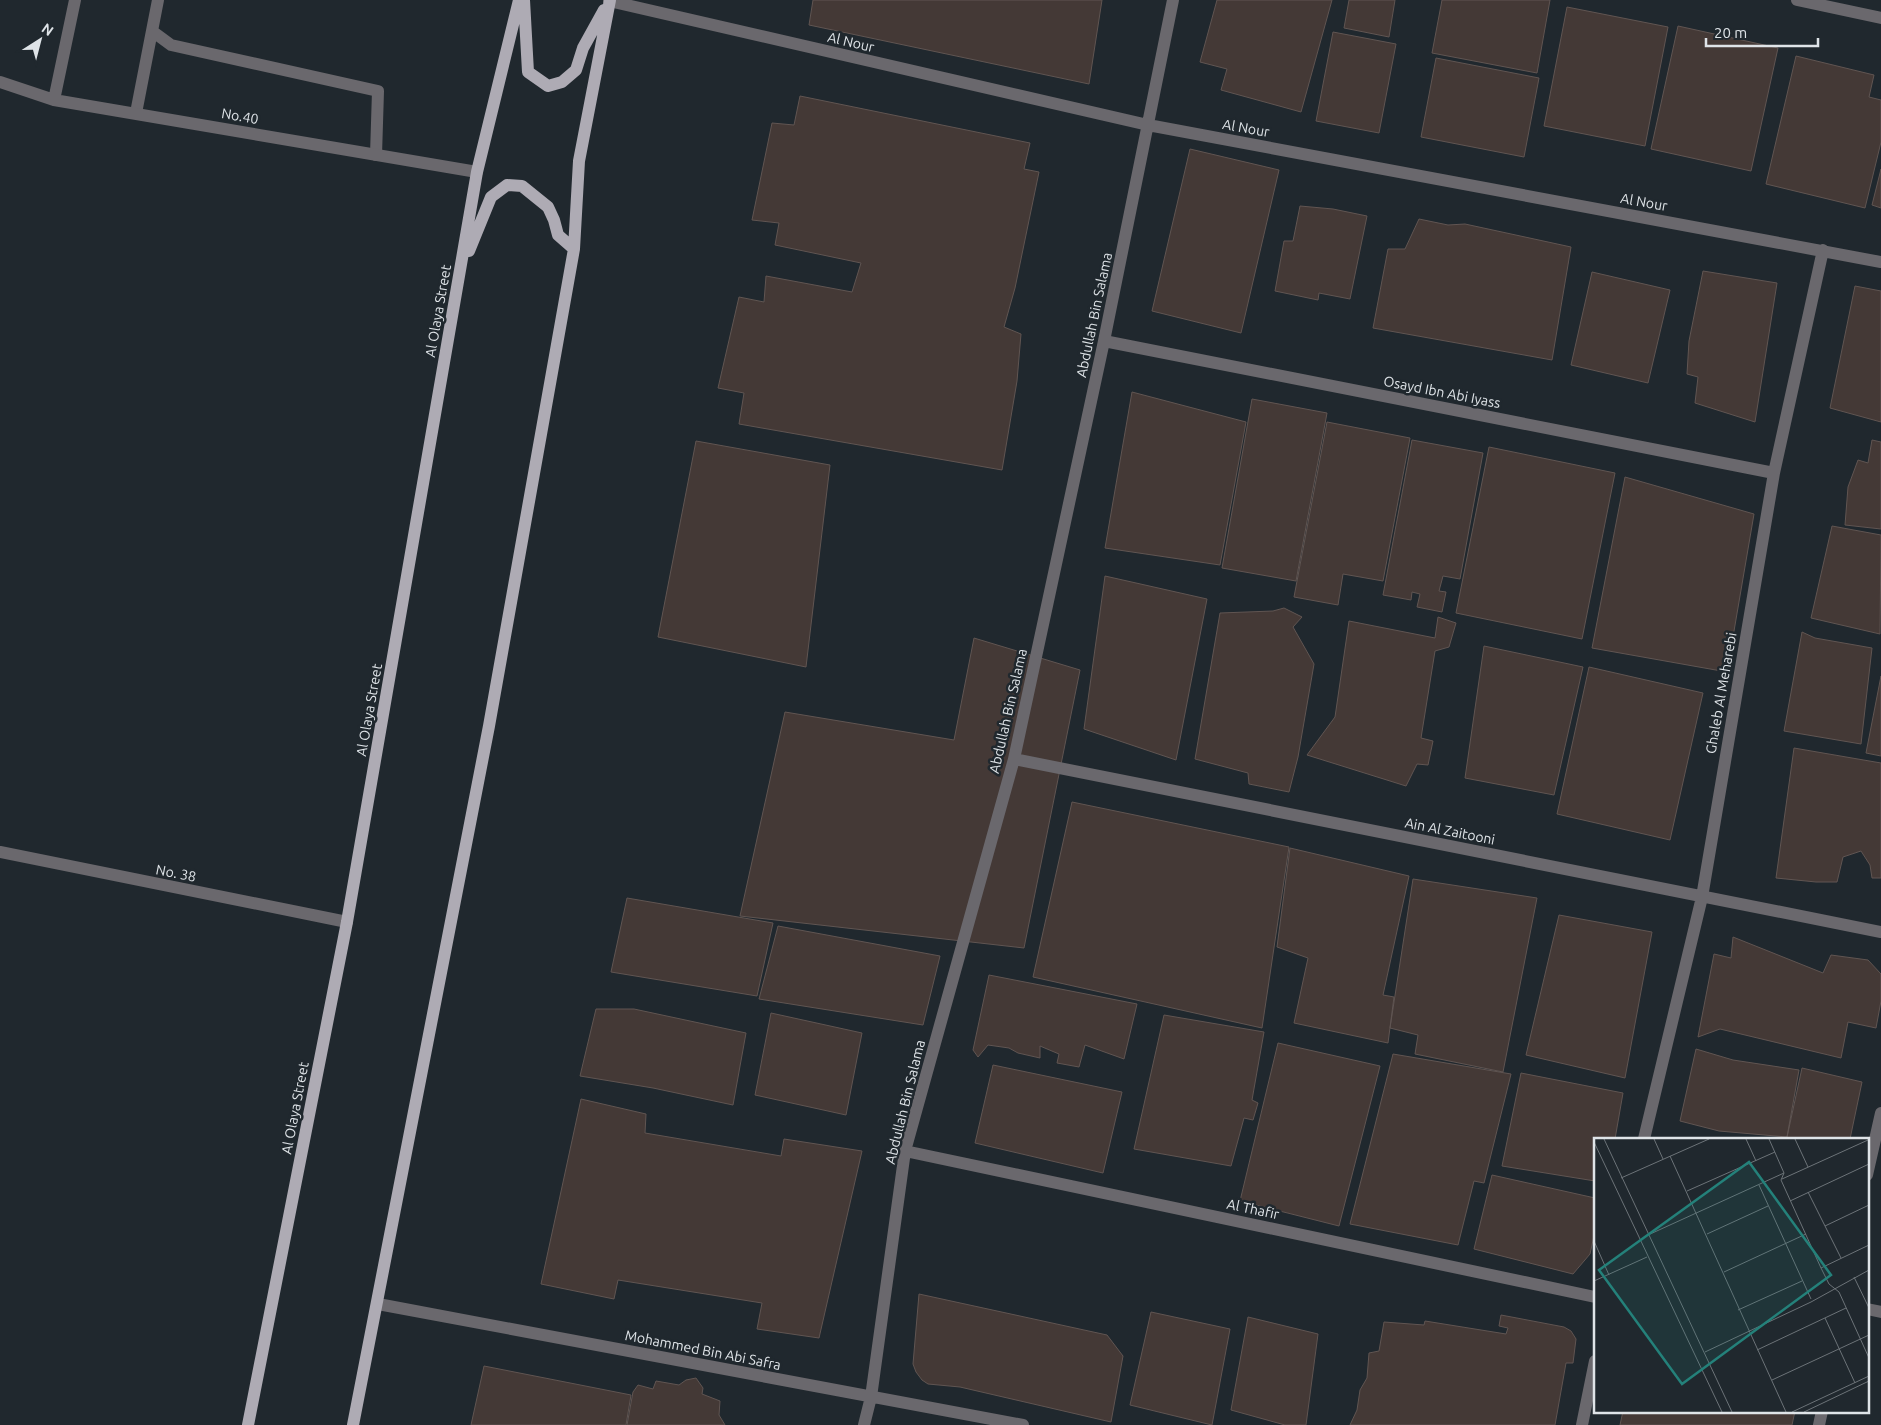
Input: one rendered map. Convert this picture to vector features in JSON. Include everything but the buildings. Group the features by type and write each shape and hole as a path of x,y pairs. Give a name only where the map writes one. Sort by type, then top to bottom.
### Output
{"main road":[{"name":"Al Olaya Street","path":"248,1425 347,922 477,172 519,0"},
{"path":"524,0 528,72 548,86 562,82 576,70 583,48 610,1"},
{"path":"354,1425 490,726 574,249 578,161 610,1"},
{"path":"459,278 491,197 507,185 522,186 548,207 558,235 574,249"}],"street":[{"path":"54,100 75,0"},
{"path":"136,113 158,0"},
{"name":"Abdullah Bin Salama","path":"864,1425 871,1397 905,1151 1014,759 1104,341 1173,0"},
{"path":"1797,0 1881,18"},
{"name":"Al Nour","path":"610,1 1148,126 1881,262"},
{"path":"152,31 171,45 378,91 376,155"},
{"name":"No.40","path":"0,82 54,100 477,172"},
{"name":"Ghaleb Al Meharebi","path":"1644,1138 1702,897 1774,473 1823,250"},
{"name":"Osayd Ibn Abi Iyass","path":"1104,341 1774,473"},
{"name":"Ain Al Zaitooni","path":"1014,759 1881,932"},
{"name":"No. 38","path":"0,852 347,922"},
{"path":"1868,1172 1881,1113"},
{"name":"Al Thafir","path":"905,1151 1594,1297"},
{"name":"Mohammed Bin Abi Safra","path":"378,1304 1023,1425"},
{"path":"1868,1309 1881,1312"},
{"path":"1582,1425 1594,1365"},
{"path":"1819,1425 1822,1412"}]}
